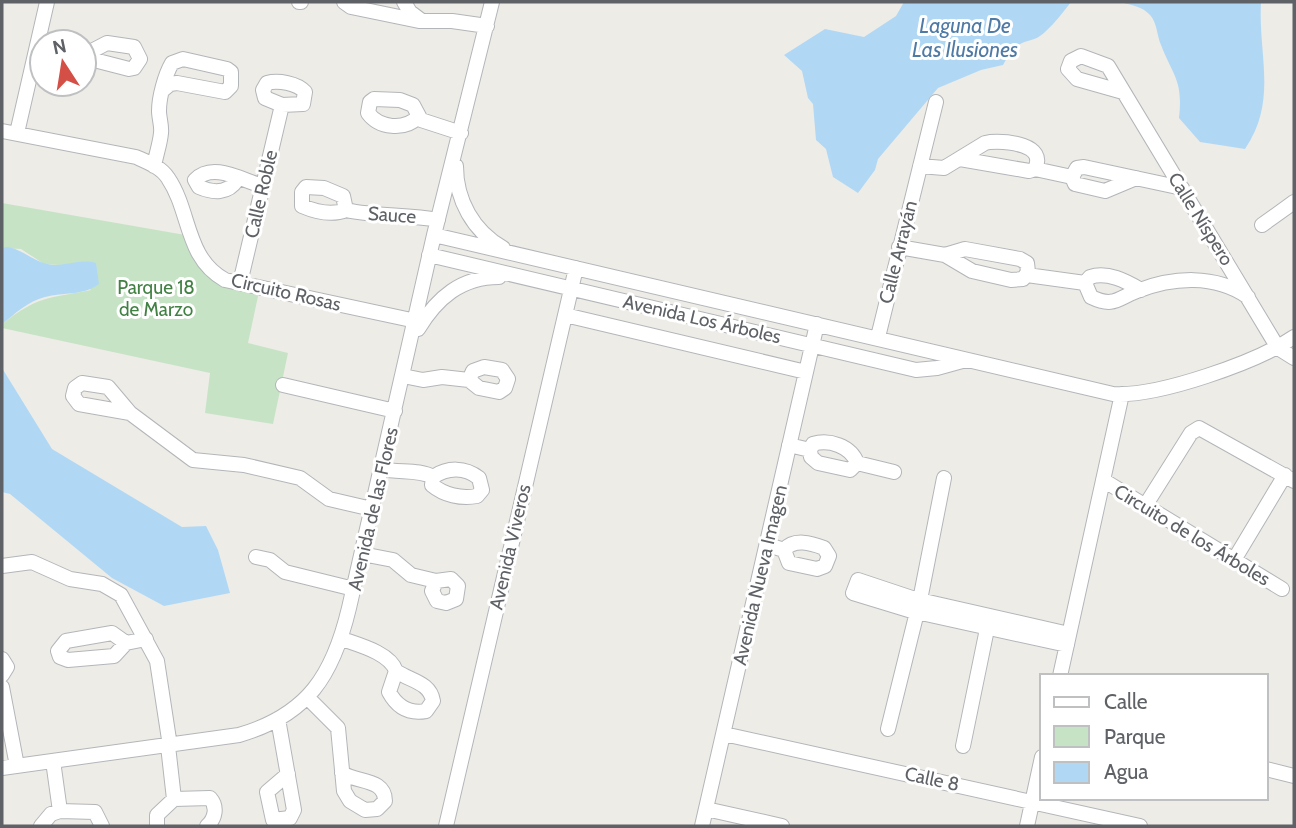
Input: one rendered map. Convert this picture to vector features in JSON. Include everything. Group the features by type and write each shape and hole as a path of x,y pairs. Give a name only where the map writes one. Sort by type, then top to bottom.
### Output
{"street":[{"name":"Circuito Rosas","path":"43,28 47,2"},
{"path":"344,2 351,7 423,21 452,21 486,26"},
{"path":"404,2 410,12 423,21"},
{"name":"Avenida de las Flores","path":"2,768 239,735 278,719 307,698 323,678 342,639 429,255 492,2"},
{"path":"154,166 162,130 159,112 164,89 170,65 183,59 227,69 232,77 231,86 225,92 177,83 164,89"},
{"name":"Circuito Rosas","path":"28,77 9,132 136,157 154,166 168,177 205,266 225,280 414,328"},
{"name":"Calle Níspero","path":"1123,92 1278,348"},
{"name":"Calle Arrayán","path":"877,337 936,102"},
{"name":"Calle Roble","path":"240,283 282,105"},
{"path":"418,117 460,136 456,177 465,208 487,236 517,254"},
{"path":"920,166 939,169 985,144 995,142 1032,149 1038,155 1035,169"},
{"path":"960,159 1072,177 1077,168 1084,167 1182,188"},
{"path":"168,177 195,180 198,176 216,172 228,173 237,180 264,186"},
{"path":"1262,225 1294,202"},
{"name":"Sauce","path":"346,210 374,216 409,215 438,220"},
{"name":"Avenida Los Árboles","path":"434,235 1122,394 1154,390 1278,348 1294,337"},
{"path":"899,247 945,255 972,271 1018,281 1027,275 1085,283"},
{"path":"945,255 965,249 1020,258 1027,263 1027,275"},
{"name":"Avenida Los Árboles","path":"429,255 916,370 976,360"},
{"name":"Avenida Viveros","path":"446,826 576,268"},
{"path":"1085,283 1090,277 1099,275 1122,279 1141,290"},
{"path":"414,328 438,302 459,285 494,276 535,280"},
{"path":"1085,283 1091,297 1108,302 1123,300 1141,290 1183,279 1203,280 1231,288 1250,299"},
{"path":"636,304 641,283"},
{"path":"565,315 806,372"},
{"name":"Avenida Nueva Imagen","path":"702,826 817,324"},
{"path":"1278,348 1294,358"},
{"path":"403,376 423,380 442,377 469,380"},
{"path":"283,385 395,411"},
{"path":"1060,674 1122,394"},
{"path":"130,413 192,460 244,465 303,479 329,499 372,509"},
{"path":"1145,506 1196,429 1204,429 1290,478 1234,560"},
{"path":"820,442 843,447 852,453 856,463 850,470 818,463 811,457 810,450 813,444 820,442"},
{"path":"789,445 810,450"},
{"path":"856,463 894,472"},
{"path":"382,469 404,474 422,471 433,477"},
{"path":"888,729 919,606 944,478"},
{"name":"Circuito de los Árboles","path":"1103,480 1282,589"},
{"path":"768,545 784,550"},
{"path":"362,554 393,560 408,573 436,581"},
{"path":"256,557 270,560 288,573 354,589"},
{"path":"2,566 32,562 58,575 107,586 123,597 146,639 162,680 174,799"},
{"path":"919,606 982,623 1068,640"},
{"path":"963,746 982,623"},
{"path":"126,643 146,639"},
{"path":"342,639 375,652 391,663 396,671"},
{"path":"2,659 6,667 2,675"},
{"path":"2,687 17,766"},
{"path":"307,698 337,726 342,773"},
{"path":"278,719 288,774"},
{"name":"Calle 8","path":"724,734 1032,801 1078,819 1140,826"},
{"path":"53,761 60,811"},
{"path":"1027,826 1040,766"},
{"path":"1268,770 1294,776"},
{"path":"157,826 157,815 174,799 210,798 215,809 213,819 207,826"},
{"path":"706,809 782,826"},
{"path":"41,826 51,814 60,811 96,812 102,826"}],"green space":[{"name":"Parque 18 de Marzo","path":"2,203 191,236 205,266 260,287 248,343 288,353 273,424 205,413 210,373 2,328 2,324 35,303 91,290 58,265 44,264 21,249 2,248"}],"water":[{"name":"Laguna De Las Ilusiones","path":"904,2 1071,2 1045,32 1020,44 1003,65 981,70 938,88 878,159 875,170 858,193 833,177 826,149 816,140 813,104 808,98 802,71 784,55 825,29 864,37 896,16"},
{"path":"1120,2 1261,2 1264,95 1255,131 1245,149 1200,142 1179,118 1178,87 1154,21 1136,6"},
{"path":"7,247 47,264 96,263 99,284 80,292 39,299 2,324 2,248"},
{"path":"2,368 52,449 182,527 206,526 218,550 230,593 164,606 112,578 10,494 2,492"}]}
